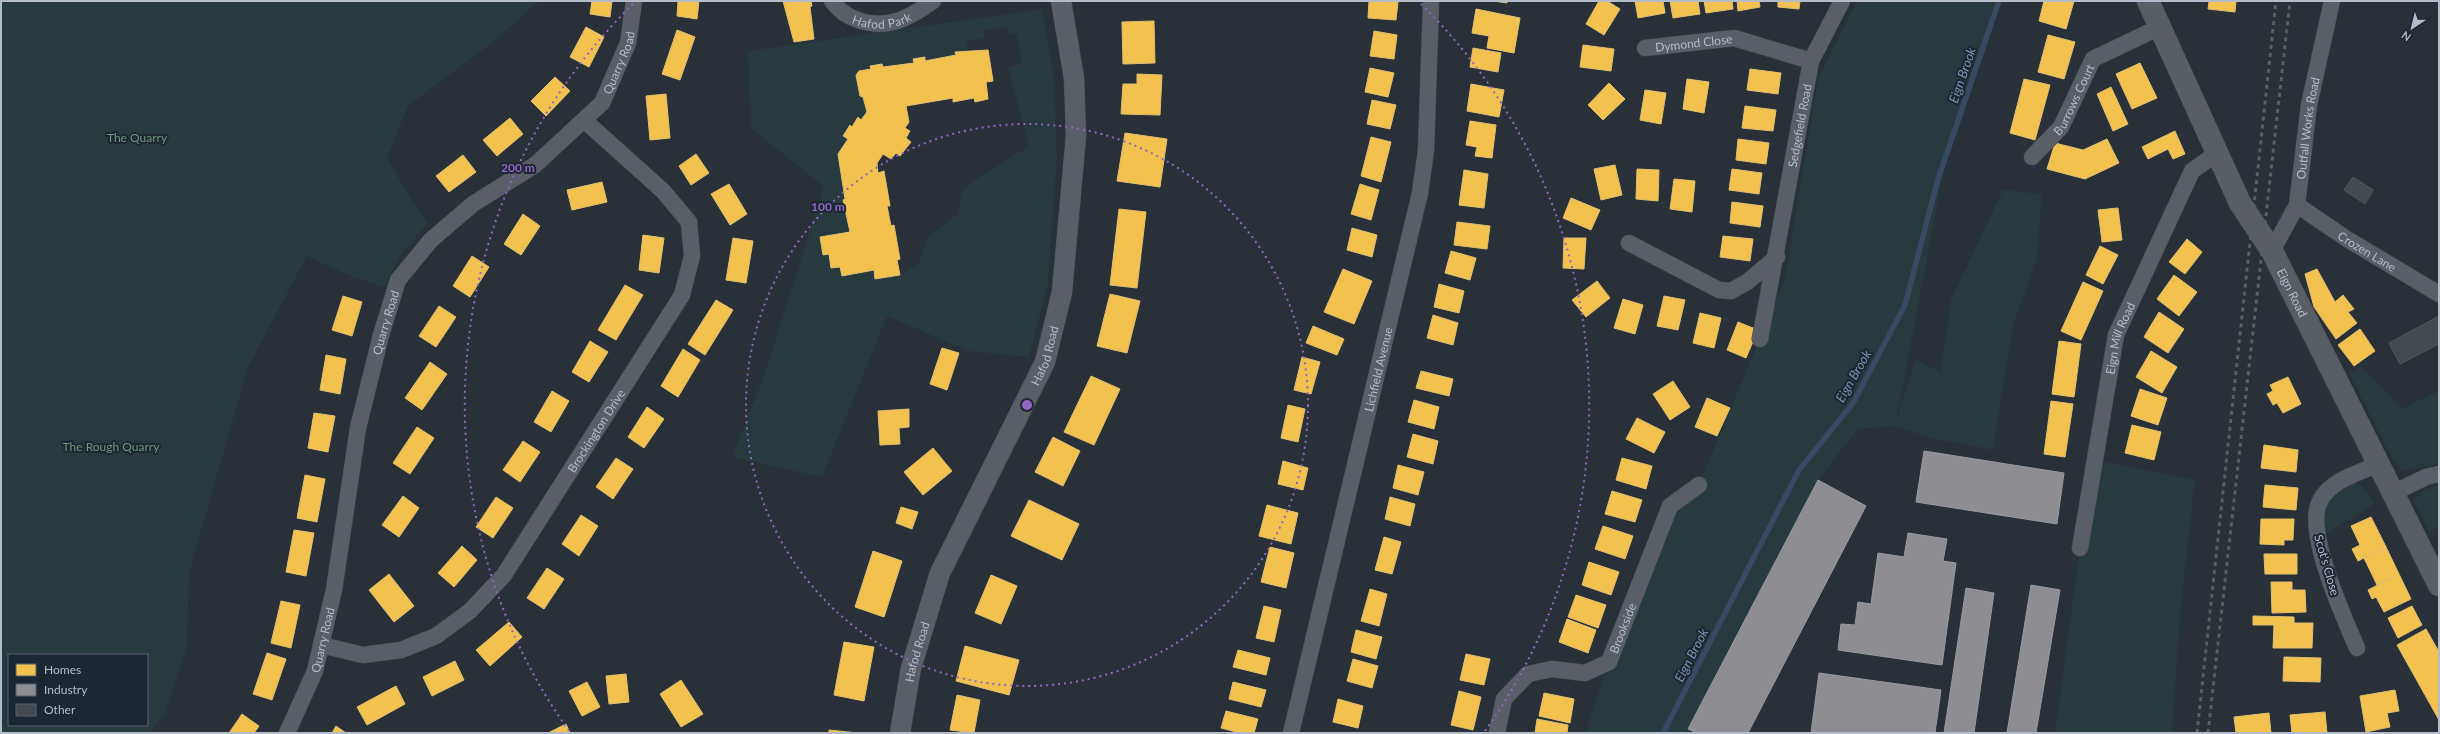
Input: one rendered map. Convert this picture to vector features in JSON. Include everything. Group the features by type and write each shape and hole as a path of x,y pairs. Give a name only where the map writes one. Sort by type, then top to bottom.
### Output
{"main road":[{"name":"Eign Road","path":"2148,1 2240,203 2272,251 2439,585"}],"street":[{"name":"Quarry Road","path":"287,733 315,671 334,590 358,428 381,335 398,280 431,240 473,204 535,165 602,103 628,43 634,1"},
{"name":"Hafod Park","path":"832,1 839,10 852,18 874,23 897,21 918,12 933,1"},
{"name":"Hafod Road","path":"900,733 911,668 940,573 1045,362 1062,292 1076,136 1074,78 1061,1"},
{"name":"Lichfield Avenue","path":"1290,733 1420,194 1426,150 1431,1"},
{"name":"Sedgefield Road","path":"1760,339 1777,257 1811,61 1842,1"},
{"name":"Outfall Works Road","path":"2272,251 2297,205 2309,105 2332,1"},
{"name":"Burrows Court","path":"2032,157 2061,127 2093,59 2160,27"},
{"name":"Dymond Close","path":"1645,48 1734,38 1811,61"},
{"name":"Brockington Drive","path":"321,645 364,655 401,650 436,636 470,611 504,576 682,295 692,256 689,222 663,191 584,120"},
{"name":"Eign Mill Road","path":"2080,548 2116,336 2192,171 2217,153"},
{"name":"Crozen Lane","path":"2297,205 2347,239 2439,294"},
{"path":"1629,243 1719,290 1731,291 1747,282 1777,257"},
{"name":"Scot's Close","path":"2357,648 2327,569 2317,532 2317,514 2320,501 2336,483 2379,464"},
{"path":"2393,493 2426,477 2439,474"},
{"name":"Brookside","path":"1497,733 1504,699 1528,674 1552,669 1585,673 1609,662 1670,506 1698,485"}],"green space":[{"path":"1,1 540,1 490,44 408,106 387,158 412,201 428,223 401,254 384,287 351,276 307,256 248,367 189,573 187,647 164,715 150,733 1,733"},
{"path":"1857,1 2002,1 1950,137 1896,421 1916,360 1941,372 1951,300 2003,190 2042,194 2037,259 2013,325 1993,450 1927,437 1895,426 1858,429 1818,480 1686,733 1585,733 1609,662 1670,506 1699,485 1785,278 1818,79"},
{"path":"1042,9 1054,77 1057,156 1048,283 1029,357 968,351 887,316 822,477 732,457 764,376 824,187 751,128 748,51","holes":["1007,27 1009,34 1016,33 1022,63 1008,68 1029,146 970,183 961,194 958,214 928,237 919,263 900,275 875,279 874,270 843,276 840,267 831,268 829,254 823,255 820,237 850,232 843,201 845,199 838,154 848,139 843,136 850,125 852,127 858,118 861,120 867,112 863,97 860,96 856,75 871,69 870,66 882,64 883,67 914,63 913,59 925,57 925,61 956,55 955,52 968,51 967,40 984,39 984,30"]},
{"path":"2361,366 2402,409 2439,391 2439,463 2403,471 2390,455 2349,373"},
{"path":"2094,460 2195,480 2180,613 2172,733 2055,733 2080,548"},
{"path":"2351,483 2363,487 2374,504 2324,535 2323,516 2327,504"},
{"path":"2439,484 2439,525 2429,532 2414,501 2422,491"}],"building: Homes":[{"path":"592,1 612,1 610,17 590,14"},
{"path":"678,1 699,1 697,19 677,16"},
{"path":"783,1 811,1 812,6 810,7 814,39 794,42"},
{"path":"1369,1 1398,2 1396,20 1368,18"},
{"path":"1493,1 1507,1 1507,3"},
{"path":"1599,1 1607,1 1620,9 1604,35 1586,24"},
{"path":"1635,1 1663,1 1665,13 1638,18"},
{"path":"1670,1 1698,1 1700,14 1673,18"},
{"path":"1704,1 1732,1 1733,9 1706,13"},
{"path":"1737,1 1759,1 1760,7 1738,11"},
{"path":"1778,1 1800,1 1799,9 1778,7"},
{"path":"2044,1 2074,1 2066,29 2039,21"},
{"path":"2209,1 2236,1 2235,12 2208,9"},
{"path":"1476,9 1520,18 1514,53 1487,48 1489,36 1472,33"},
{"path":"1154,21 1155,63 1123,64 1122,22"},
{"path":"586,27 604,37 589,67 570,57"},
{"path":"677,30 695,37 680,80 662,74"},
{"path":"1374,31 1397,35 1394,59 1370,56"},
{"path":"2048,35 2075,42 2064,79 2038,72"},
{"path":"1583,45 1614,49 1611,71 1580,67"},
{"path":"1473,48 1501,53 1498,72 1470,67"},
{"path":"988,50 993,81 986,82 988,99 975,102 974,98 953,102 953,98 906,106 909,122 905,128 910,131 906,138 911,142 900,156 896,153 891,159 883,154 877,163 878,173 884,171 890,206 887,206 891,226 894,225 900,259 897,260 900,275 875,279 874,270 842,276 840,267 831,268 829,254 823,255 820,237 850,232 843,200 845,199 838,154 848,139 843,136 850,125 852,127 858,117 861,120 867,112 863,97 860,96 856,75 859,71 871,69 870,66 882,64 883,67 914,63 913,59 925,57 925,61 956,55 955,52"},
{"path":"2140,63 2157,98 2132,109 2116,74"},
{"path":"1370,68 1394,73 1388,97 1365,92"},
{"path":"1750,69 1781,73 1778,94 1747,90"},
{"path":"1137,74 1162,75 1160,115 1121,114 1123,84 1137,84"},
{"path":"555,77 570,91 546,116 531,101"},
{"path":"1687,79 1709,82 1704,113 1683,109"},
{"path":"2024,79 2050,85 2035,140 2010,133"},
{"path":"1609,83 1625,99 1603,120 1588,105"},
{"path":"1471,84 1504,90 1499,117 1467,111"},
{"path":"2111,87 2128,124 2113,131 2097,94"},
{"path":"1645,90 1666,93 1661,124 1640,120"},
{"path":"666,94 670,138 650,140 646,96"},
{"path":"1372,100 1396,105 1390,129 1367,124"},
{"path":"1745,106 1776,110 1773,131 1742,128"},
{"path":"510,118 523,134 497,156 483,140"},
{"path":"1470,121 1496,125 1492,158 1475,156 1477,147 1466,145"},
{"path":"2175,131 2185,154 2173,159 2168,149 2148,159 2142,147"},
{"path":"1125,133 1167,139 1160,187 1117,181"},
{"path":"1371,137 1391,142 1381,182 1361,176"},
{"path":"1738,139 1769,143 1766,164 1736,160"},
{"path":"2107,139 2119,163 2085,179 2047,169 2055,143 2083,150"},
{"path":"696,154 709,173 691,185 679,166"},
{"path":"463,155 476,172 449,192 436,176"},
{"path":"1615,165 1622,195 1601,200 1594,169"},
{"path":"1637,169 1659,170 1658,201 1636,199"},
{"path":"1732,169 1762,173 1759,194 1729,190"},
{"path":"1464,170 1488,174 1484,208 1459,205"},
{"path":"1674,179 1695,181 1692,212 1670,209"},
{"path":"602,182 607,202 572,210 567,190"},
{"path":"729,184 747,214 730,225 711,194"},
{"path":"1360,184 1379,190 1371,220 1351,214"},
{"path":"1571,198 1600,210 1591,230 1563,218"},
{"path":"1732,202 1763,206 1760,227 1730,223"},
{"path":"2118,208 2122,240 2102,242 2098,210"},
{"path":"1119,209 1146,212 1137,288 1110,285"},
{"path":"523,214 540,226 521,255 504,244"},
{"path":"1457,222 1490,226 1487,249 1454,245"},
{"path":"1352,228 1377,235 1372,257 1347,250"},
{"path":"643,235 664,238 659,273 639,270"},
{"path":"1723,236 1753,239 1750,261 1720,257"},
{"path":"733,238 753,241 746,283 726,280"},
{"path":"1564,238 1586,238 1584,269 1563,268"},
{"path":"2187,239 2202,252 2185,274 2169,262"},
{"path":"2100,246 2118,255 2103,284 2086,275"},
{"path":"1451,251 1476,258 1470,280 1445,273"},
{"path":"472,256 489,267 470,297 453,286"},
{"path":"1343,269 1372,281 1354,324 1324,312"},
{"path":"2317,269 2335,302 2343,295 2354,309 2348,312 2357,323 2336,339 2314,307 2305,274"},
{"path":"2174,275 2197,292 2179,316 2157,299"},
{"path":"1597,281 1610,298 1586,317 1572,300"},
{"path":"2083,282 2103,291 2081,340 2061,331"},
{"path":"1439,284 1464,291 1459,313 1434,307"},
{"path":"625,285 643,295 616,340 598,330"},
{"path":"1110,294 1140,301 1127,353 1097,346"},
{"path":"343,296 362,302 352,336 332,330"},
{"path":"1664,296 1685,300 1678,330 1657,326"},
{"path":"1623,299 1643,305 1635,334 1614,328"},
{"path":"716,300 733,310 705,355 688,344"},
{"path":"439,306 456,317 436,347 419,336"},
{"path":"2159,312 2184,329 2168,353 2144,337"},
{"path":"1700,313 1721,318 1714,348 1693,343"},
{"path":"1433,315 1458,323 1453,345 1427,338"},
{"path":"1738,322 1758,330 1746,358 1727,350"},
{"path":"1313,326 1344,339 1337,355 1306,343"},
{"path":"2360,329 2375,351 2354,366 2338,345"},
{"path":"590,341 608,352 589,382 572,372"},
{"path":"2059,341 2081,344 2074,397 2052,394"},
{"path":"942,348 959,353 947,390 930,384"},
{"path":"683,349 700,360 678,397 661,386"},
{"path":"2151,351 2177,367 2162,393 2136,377"},
{"path":"326,355 346,359 340,394 320,390"},
{"path":"1302,357 1320,362 1311,394 1294,390"},
{"path":"430,362 447,374 422,410 405,398"},
{"path":"1421,371 1453,379 1449,396 1416,388"},
{"path":"1091,376 1120,389 1094,445 1064,432"},
{"path":"2288,377 2301,404 2283,413 2277,403 2273,405 2267,394 2273,391 2270,385"},
{"path":"1673,381 1690,407 1670,420 1653,394"},
{"path":"2140,389 2167,398 2158,425 2131,416"},
{"path":"552,391 569,401 551,432 534,422"},
{"path":"1707,398 1730,408 1717,436 1695,427"},
{"path":"1414,400 1439,407 1434,429 1408,422"},
{"path":"2051,401 2073,404 2065,457 2044,454"},
{"path":"1288,405 1305,409 1298,442 1281,438"},
{"path":"647,407 664,419 644,448 628,437"},
{"path":"909,409 909,427 899,428 900,444 880,445 878,411"},
{"path":"314,413 335,416 328,452 308,448"},
{"path":"1637,418 1665,432 1654,453 1626,439"},
{"path":"2132,425 2161,432 2154,460 2125,453"},
{"path":"417,427 434,438 410,474 393,463"},
{"path":"1413,434 1438,441 1433,464 1407,457"},
{"path":"1053,437 1080,451 1063,486 1035,472"},
{"path":"523,441 540,452 520,482 503,470"},
{"path":"2264,445 2298,450 2296,472 2261,468"},
{"path":"933,448 952,471 923,495 904,472"},
{"path":"616,458 633,469 613,499 596,487"},
{"path":"1622,458 1652,466 1646,489 1616,480"},
{"path":"1283,461 1308,468 1303,490 1278,484"},
{"path":"1398,465 1424,472 1418,495 1393,488"},
{"path":"305,475 325,479 317,522 297,518"},
{"path":"2265,485 2298,488 2296,510 2263,507"},
{"path":"1612,491 1642,500 1635,522 1605,514"},
{"path":"403,496 419,508 399,537 382,525"},
{"path":"496,497 513,508 493,538 476,527"},
{"path":"1390,497 1415,504 1410,526 1385,519"},
{"path":"1029,500 1079,524 1062,560 1011,536"},
{"path":"1267,505 1298,513 1291,544 1259,536"},
{"path":"901,507 918,512 912,529 896,523"},
{"path":"581,515 598,526 579,556 562,544"},
{"path":"2371,517 2386,547 2358,561 2352,549 2360,545 2351,526"},
{"path":"2261,519 2294,519 2293,540 2284,540 2284,545 2260,544"},
{"path":"1603,526 1633,536 1625,559 1595,549"},
{"path":"294,530 314,533 306,576 286,572"},
{"path":"1384,537 1401,542 1392,574 1375,570"},
{"path":"462,546 477,560 454,587 438,573"},
{"path":"1270,547 1294,553 1286,588 1261,582"},
{"path":"2386,547 2399,574 2377,585 2364,558"},
{"path":"873,551 902,561 884,617 855,607"},
{"path":"2264,554 2297,554 2297,574 2265,574"},
{"path":"1589,562 1619,572 1611,595 1582,585"},
{"path":"547,568 564,579 544,609 527,598"},
{"path":"389,574 414,606 394,622 369,590"},
{"path":"2399,574 2411,599 2384,612 2376,597 2372,599 2368,590"},
{"path":"991,575 1017,586 1001,624 975,613"},
{"path":"2271,582 2292,582 2292,590 2305,590 2306,612 2272,613"},
{"path":"1370,589 1387,594 1379,626 1361,621"},
{"path":"1576,595 1606,605 1598,628 1568,617"},
{"path":"281,601 300,605 291,648 271,643"},
{"path":"1264,606 1281,610 1274,642 1256,638"},
{"path":"2412,606 2422,625 2398,638 2388,618"},
{"path":"2253,616 2294,617 2294,623 2313,623 2312,648 2273,648 2274,625 2253,625"},
{"path":"1567,619 1596,630 1588,653 1559,642"},
{"path":"509,622 522,637 490,666 476,650"},
{"path":"2426,629 2439,652 2439,720 2397,645"},
{"path":"1356,630 1382,637 1376,659 1351,652"},
{"path":"844,642 874,647 864,701 834,695"},
{"path":"965,646 1019,660 1009,695 956,681"},
{"path":"1238,650 1270,658 1266,675 1233,667"},
{"path":"267,653 286,659 272,700 253,694"},
{"path":"1466,654 1490,659 1484,685 1460,680"},
{"path":"2284,657 2321,658 2320,682 2283,681"},
{"path":"1353,659 1378,666 1372,688 1347,681"},
{"path":"455,661 464,680 432,696 423,677"},
{"path":"626,674 629,702 609,704 606,676"},
{"path":"681,680 703,714 681,727 660,694"},
{"path":"587,682 600,707 582,716 569,691"},
{"path":"1233,682 1266,690 1261,707 1229,699"},
{"path":"396,686 405,704 367,725 357,707"},
{"path":"2395,690 2399,711 2387,713 2390,727 2366,732 2360,696"},
{"path":"1459,691 1481,697 1473,730 1451,725"},
{"path":"1544,693 1574,699 1570,723 1539,716"},
{"path":"957,695 980,700 974,733 950,730"},
{"path":"1338,699 1363,706 1358,728 1333,722"},
{"path":"1226,711 1258,719 1254,733 1240,733 1221,728"},
{"path":"2325,712 2327,733 2292,733 2290,715"},
{"path":"2269,713 2271,733 2236,733 2234,717"},
{"path":"242,714 259,726 254,733 229,733"},
{"path":"1537,719 1568,725 1567,733 1535,733"},
{"path":"566,724 570,733 548,733"},
{"path":"336,726 346,733 332,733"},
{"path":"829,730 858,733 829,733"}],"building: Industry":[{"path":"1924,451 2064,473 2057,524 1916,502"},
{"path":"1818,480 1866,506 1748,733 1697,733 1688,729"},
{"path":"1908,533 1947,539 1943,561 1956,563 1942,665 1838,650 1841,624 1855,625 1858,602 1871,604 1878,553 1904,557"},
{"path":"2031,585 2060,590 2036,733 2007,733"},
{"path":"1966,588 1994,593 1974,733 1944,733"},
{"path":"1819,673 1941,690 1935,733 1811,733"}],"building: Other":[{"path":"2353,177 2373,190 2365,204 2344,190"},
{"path":"2439,316 2439,344 2400,364 2389,343"}],"waterway":[{"name":"Eign Brook","path":"1663,733 1799,470 1853,403 1905,305 1938,179 1999,1"}],"railway":[{"path":"2197,733 2276,1"},
{"path":"2208,733 2290,1"}],"park label":[{"name":"The Quarry","path":"137,137"},
{"name":"The Rough Quarry","path":"111,446"}]}
